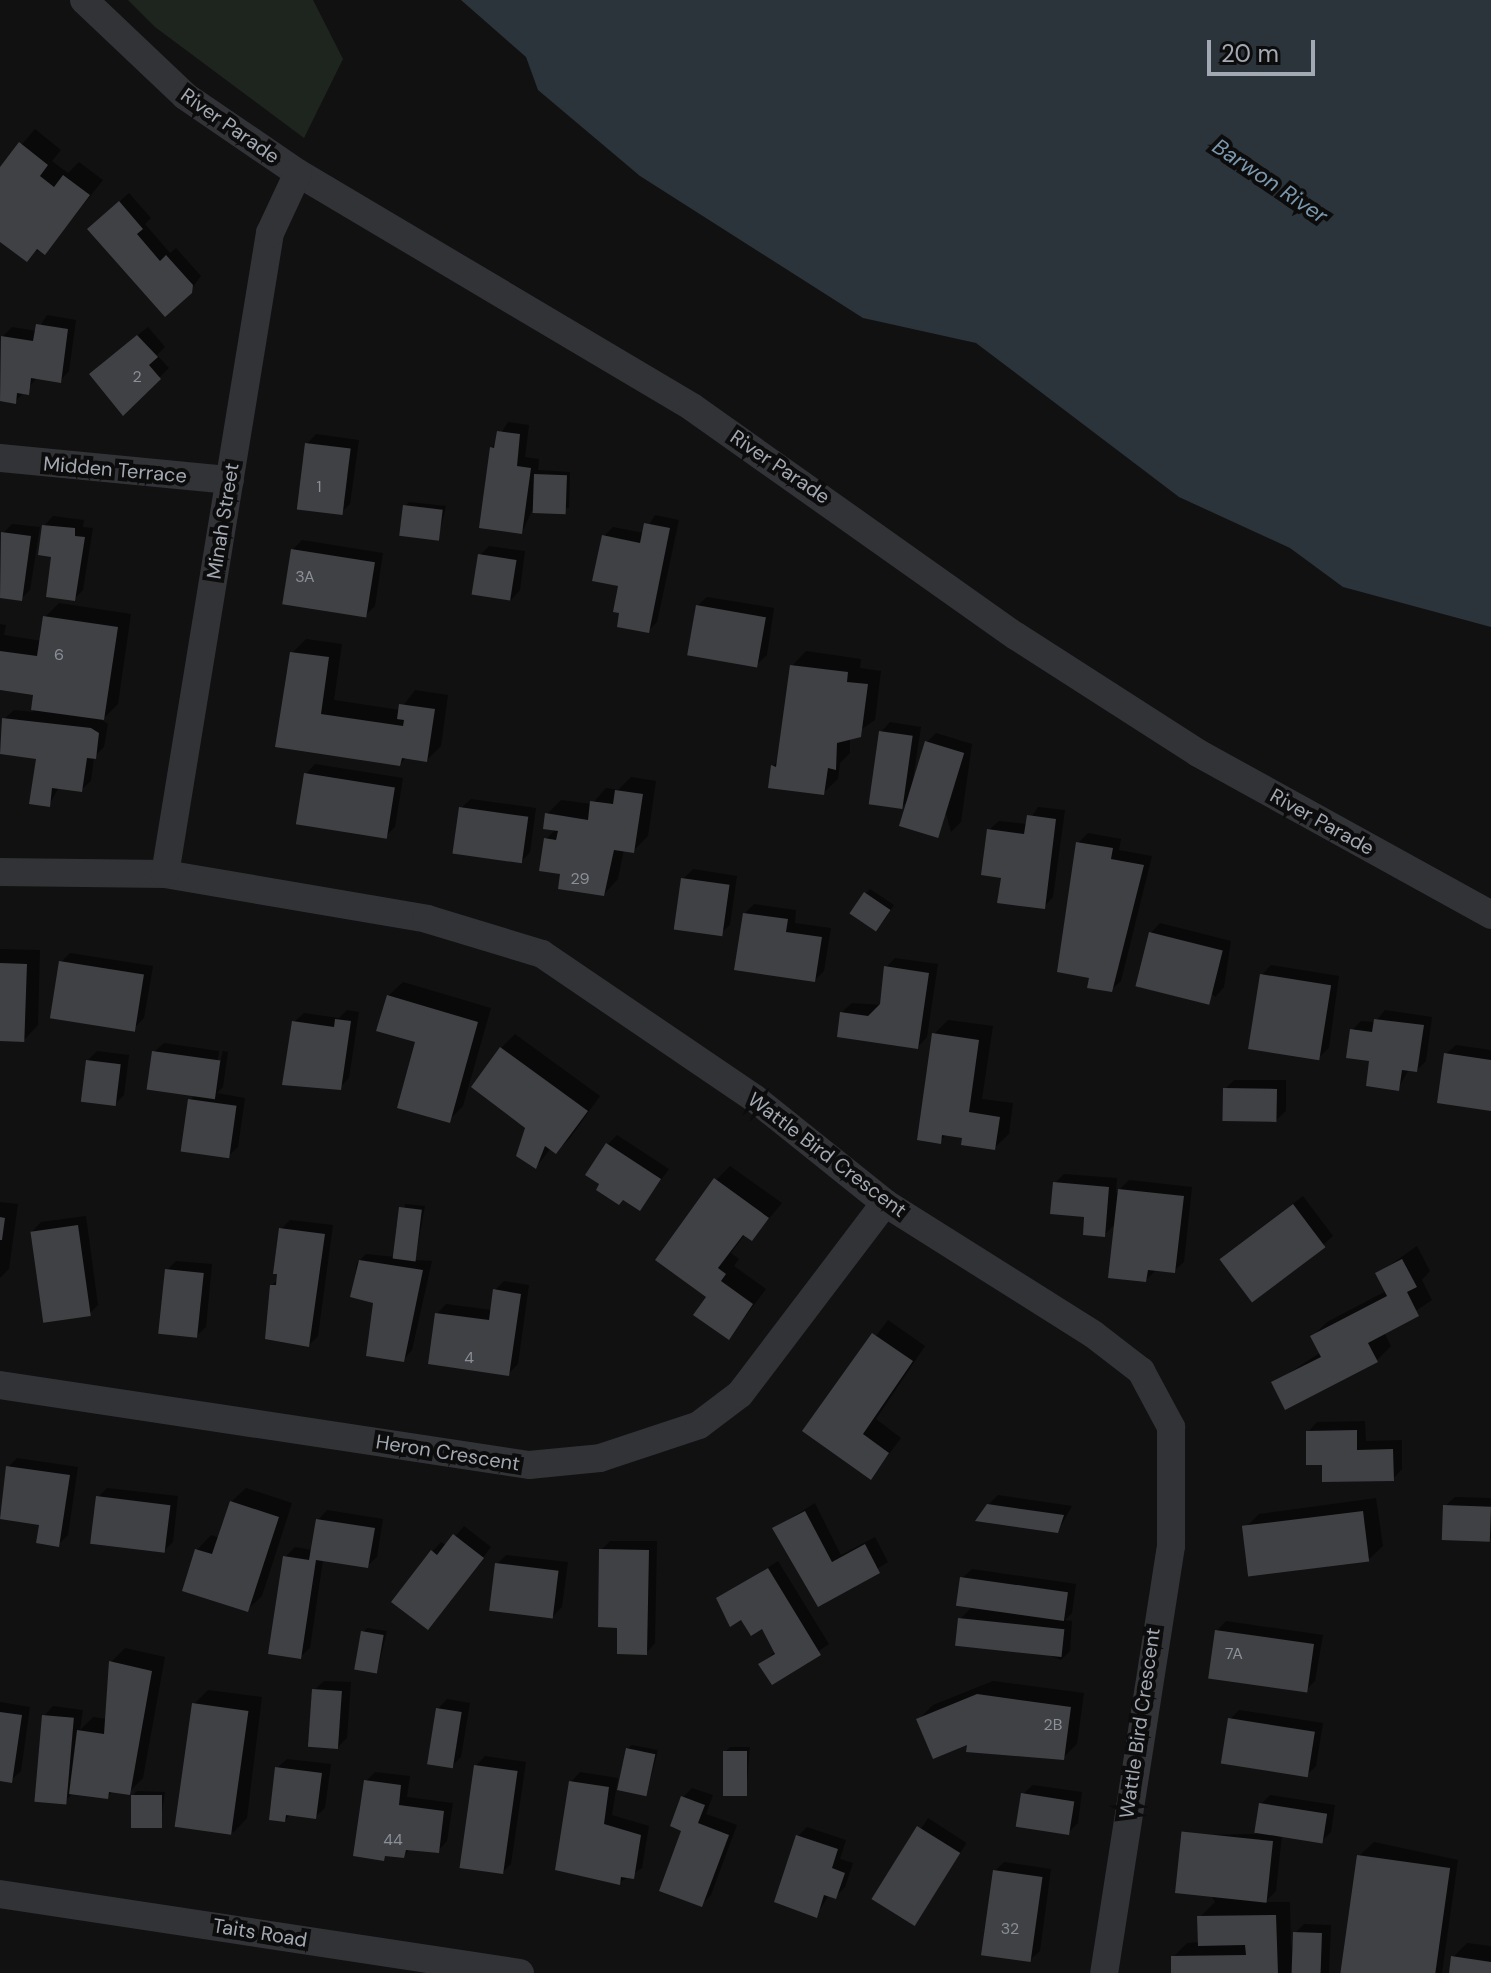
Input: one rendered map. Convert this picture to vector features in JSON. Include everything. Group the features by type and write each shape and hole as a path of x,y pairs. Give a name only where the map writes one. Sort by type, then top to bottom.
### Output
{"street":[{"name":"River Parade","path":"84,0 185,96 298,173 692,407 1016,636 1198,753 1491,915"},
{"name":"Minah Street","path":"165,874 270,233 298,173"},
{"name":"Midden Terrace","path":"0,458 230,480"},
{"name":"Wattle Bird Crescent","path":"0,872 165,874 427,919 542,954 754,1098 885,1203 1105,1343 1141,1371 1171,1427 1171,1546 1104,1973"},
{"name":"Heron Crescent","path":"0,1385 529,1465 600,1458 699,1425 740,1394 885,1203"},
{"name":"Taits Road","path":"0,1894 511,1972"}],"shaded area":[{"path":"128,0 313,0 343,59 304,138 155,27"}],"water":[{"name":"Barwon River","path":"461,0 1491,0 1491,627 1343,587 1290,548 1179,497 976,343 863,318 640,176 538,90 526,57"}],"building":[{"path":"19,142 48,165 40,176 54,187 63,175 90,195 45,255 37,249 27,262 0,242 0,167"},
{"path":"119,201 143,229 137,234 160,261 166,255 193,285 192,293 165,317 87,229"},
{"path":"36,324 68,329 61,383 31,378 29,395 17,393 16,404 0,401 1,336 33,341"},
{"path":"137,335 158,357 149,365 161,379 123,416 89,374"},
{"path":"497,431 520,434 517,466 531,468 522,534 479,528 490,447 494,448"},
{"path":"305,443 351,449 342,515 297,510"},
{"path":"534,474 567,475 566,514 533,513"},
{"path":"403,505 443,510 439,541 399,536"},
{"path":"644,523 670,528 649,633 617,627 619,613 613,612 618,586 592,581 602,535 640,543"},
{"path":"42,525 75,528 75,536 85,537 75,601 46,597 51,557 38,555"},
{"path":"1,532 31,536 22,601 0,598"},
{"path":"291,549 375,562 366,618 282,604"},
{"path":"478,554 517,560 510,601 472,594"},
{"path":"696,605 766,617 757,668 687,655"},
{"path":"43,616 118,627 104,720 31,710 33,695 0,690 0,651 37,656"},
{"path":"290,652 329,657 321,714 403,726 404,720 397,719 399,704 435,709 427,762 402,758 400,766 275,747"},
{"path":"790,665 848,672 847,682 868,684 861,737 837,743 836,770 828,768 824,795 768,788 771,765 776,767"},
{"path":"2,718 91,728 99,733 96,759 87,758 82,792 52,788 50,807 29,804 36,759 0,754"},
{"path":"879,731 913,736 902,809 869,804"},
{"path":"925,741 964,753 938,838 899,826"},
{"path":"304,773 395,787 387,839 296,824"},
{"path":"615,790 643,794 634,853 614,850 604,896 558,889 560,874 539,871 544,838 556,840 558,831 543,829 545,813 588,820 590,801 613,804"},
{"path":"459,807 528,817 522,863 452,854"},
{"path":"1027,815 1056,819 1045,909 997,903 1001,878 981,875 987,829 1024,834"},
{"path":"1076,842 1113,848 1111,859 1144,865 1112,992 1087,988 1089,978 1057,972"},
{"path":"681,878 730,885 722,936 674,929"},
{"path":"864,892 891,910 876,931 849,914"},
{"path":"743,913 788,919 786,932 822,937 815,982 734,970"},
{"path":"1149,932 1223,950 1209,1005 1135,986"},
{"path":"59,961 144,974 135,1032 50,1018"},
{"path":"0,963 27,964 24,1042 0,1041"},
{"path":"884,966 929,973 918,1049 837,1037 840,1012 868,1016 880,1004"},
{"path":"1260,974 1331,985 1319,1060 1248,1049"},
{"path":"387,995 478,1022 450,1123 397,1108 415,1042 376,1031"},
{"path":"335,1019 351,1021 341,1090 282,1085 292,1021 334,1027"},
{"path":"1374,1019 1424,1025 1417,1072 1402,1070 1399,1091 1366,1086 1369,1061 1346,1058 1350,1029 1372,1032"},
{"path":"932,1033 979,1040 969,1112 1000,1117 995,1150 961,1145 962,1138 942,1135 941,1144 917,1140"},
{"path":"500,1047 588,1111 556,1154 545,1146 536,1169 516,1156 525,1128 471,1087"},
{"path":"152,1051 220,1061 215,1099 147,1090"},
{"path":"1444,1053 1491,1060 1491,1111 1437,1103"},
{"path":"86,1060 121,1064 116,1106 81,1102"},
{"path":"1223,1088 1277,1089 1276,1122 1222,1121"},
{"path":"188,1099 237,1106 229,1158 181,1151"},
{"path":"606,1143 661,1179 640,1211 623,1200 619,1205 596,1190 599,1184 585,1175"},
{"path":"714,1178 769,1218 752,1241 743,1235 718,1268 726,1274 721,1281 753,1304 729,1340 693,1315 706,1297 655,1260"},
{"path":"1053,1182 1109,1187 1105,1237 1083,1235 1084,1217 1050,1214"},
{"path":"1118,1189 1184,1196 1175,1273 1148,1270 1146,1282 1108,1278"},
{"path":"1293,1204 1325,1247 1252,1302 1220,1259"},
{"path":"399,1207 422,1210 415,1261 393,1259"},
{"path":"0,1217 5,1218 2,1240 0,1240"},
{"path":"78,1225 91,1316 43,1323 30,1232"},
{"path":"279,1228 325,1234 309,1347 265,1339 270,1285 276,1285 277,1274 273,1274"},
{"path":"1402,1259 1417,1287 1407,1292 1419,1316 1368,1343 1378,1362 1285,1410 1271,1382 1321,1357 1310,1336 1387,1296 1375,1273"},
{"path":"359,1260 423,1270 404,1362 366,1356 373,1303 350,1297"},
{"path":"165,1269 204,1273 197,1338 158,1334"},
{"path":"493,1289 521,1294 509,1376 428,1364 435,1313 489,1320"},
{"path":"872,1333 913,1361 863,1434 889,1453 871,1480 802,1431"},
{"path":"1357,1430 1357,1450 1393,1449 1394,1481 1322,1482 1322,1465 1306,1465 1306,1431"},
{"path":"6,1466 70,1475 59,1547 36,1543 39,1525 0,1519"},
{"path":"96,1496 170,1505 165,1553 90,1544"},
{"path":"230,1501 279,1517 248,1612 182,1591 195,1549 212,1554"},
{"path":"987,1504 1064,1515 1058,1533 975,1521"},
{"path":"1443,1505 1491,1507 1490,1542 1442,1540"},
{"path":"805,1511 832,1562 865,1544 880,1573 818,1607 772,1528"},
{"path":"1363,1511 1369,1562 1248,1576 1242,1526"},
{"path":"316,1519 375,1528 368,1568 316,1560 301,1659 268,1654 283,1556 309,1560"},
{"path":"453,1534 484,1558 428,1630 391,1602 431,1550 437,1555"},
{"path":"599,1549 649,1550 647,1655 617,1654 617,1628 598,1627"},
{"path":"495,1563 559,1571 553,1618 489,1611"},
{"path":"768,1568 821,1655 772,1685 758,1664 775,1654 762,1629 751,1636 741,1620 730,1627 716,1598"},
{"path":"960,1577 1068,1592 1064,1621 956,1606"},
{"path":"958,1618 1064,1629 1061,1657 955,1646"},
{"path":"1215,1630 1314,1644 1307,1692 1208,1679"},
{"path":"361,1631 384,1635 377,1673 354,1669"},
{"path":"109,1661 152,1671 130,1795 109,1792 108,1799 69,1794 77,1730 104,1734"},
{"path":"312,1689 342,1691 338,1749 308,1747"},
{"path":"977,1694 1071,1707 1064,1760 966,1752 967,1745 933,1759 916,1719"},
{"path":"192,1703 248,1711 231,1835 175,1827"},
{"path":"436,1708 462,1712 453,1768 427,1764"},
{"path":"0,1712 22,1715 12,1783 0,1781"},
{"path":"42,1715 74,1718 66,1804 34,1802"},
{"path":"1228,1718 1315,1732 1308,1777 1221,1763"},
{"path":"626,1748 655,1754 646,1796 617,1790"},
{"path":"723,1751 747,1751 747,1796 723,1796"},
{"path":"474,1765 518,1771 503,1874 460,1868"},
{"path":"275,1767 322,1773 316,1819 286,1815 285,1822 269,1820"},
{"path":"364,1780 401,1785 399,1805 444,1811 439,1853 406,1850 404,1858 385,1856 384,1861 353,1856"},
{"path":"569,1781 609,1787 604,1824 641,1835 634,1879 621,1877 620,1885 555,1870"},
{"path":"1021,1793 1074,1801 1069,1835 1016,1827"},
{"path":"131,1795 162,1795 162,1828 131,1828"},
{"path":"681,1796 705,1805 698,1823 729,1835 702,1907 659,1891 681,1831 670,1826"},
{"path":"1259,1803 1327,1814 1322,1843 1254,1833"},
{"path":"917,1826 960,1853 915,1926 871,1899"},
{"path":"1182,1831 1273,1841 1267,1903 1175,1893"},
{"path":"796,1835 838,1849 832,1868 845,1873 836,1899 824,1895 817,1918 774,1902"},
{"path":"1357,1855 1450,1868 1435,1973 1340,1973"},
{"path":"993,1870 1043,1877 1031,1962 981,1955"},
{"path":"1276,1915 1278,1973 1171,1973 1171,1956 1246,1955 1245,1945 1198,1946 1197,1916"},
{"path":"1293,1932 1322,1933 1321,1973 1292,1973"},
{"path":"1451,1956 1491,1962 1491,1973 1449,1973"}]}
